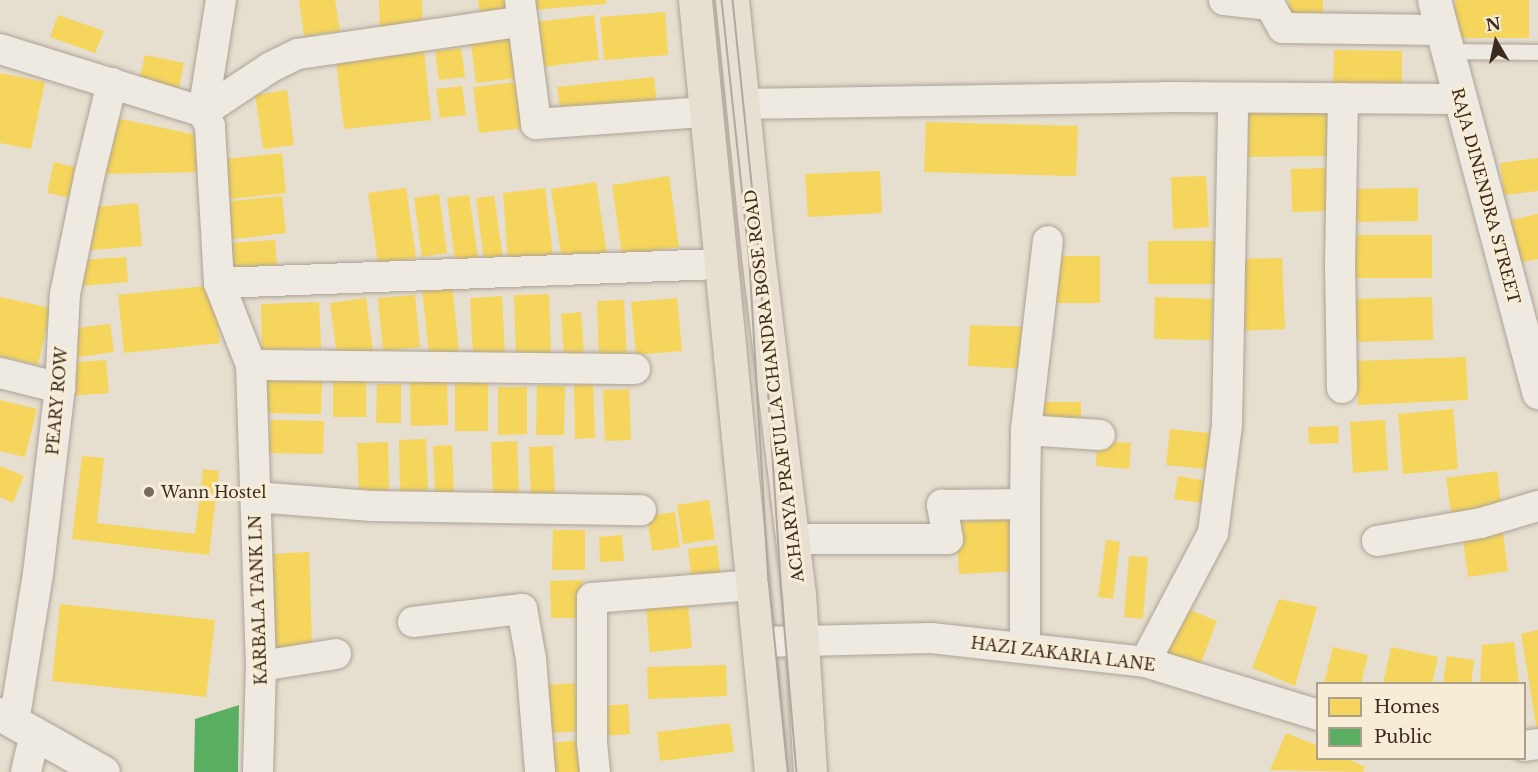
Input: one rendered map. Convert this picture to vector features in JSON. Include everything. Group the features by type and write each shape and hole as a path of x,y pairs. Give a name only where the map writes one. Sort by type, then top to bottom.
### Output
{"main road":[{"path":"694,0 771,772"},
{"name":"ACHARYA PRAFULLA CHANDRA BOSE ROAD","path":"732,0 793,539 810,772"},
{"name":"RAJA DINENDRA STREET","path":"1441,27 1538,392"},
{"path":"16,723 103,772"}],"street":[{"path":"203,112 220,0"},
{"path":"1224,0 1270,5 1283,28 1441,27"},
{"path":"203,112 271,67 298,54 521,11 536,124 705,112"},
{"path":"0,49 203,112"},
{"name":"PEARY ROW","path":"26,772 16,723 38,574 60,388 65,294 89,177 112,83"},
{"path":"742,104 1233,98 1460,99"},
{"path":"1145,662 1213,533 1227,425 1233,98"},
{"path":"1342,388 1340,267 1343,98"},
{"name":"KARBALA TANK LN","path":"203,112 210,126 219,283 251,365 261,666 258,772"},
{"path":"1025,648 1026,430 1048,241"},
{"path":"219,283 719,264"},
{"path":"251,365 636,369"},
{"path":"0,373 60,388"},
{"path":"1026,430 1100,435"},
{"path":"255,497 372,506 642,510"},
{"path":"793,539 948,539 942,505 1025,504"},
{"path":"1377,541 1481,523 1538,506"},
{"path":"595,772 592,744 592,598 752,585"},
{"path":"413,622 522,609 531,659 540,772"},
{"name":"HAZI ZAKARIA LANE","path":"758,642 931,638 1145,662 1316,715"},
{"path":"261,666 336,654"}],"lane":[{"path":"1441,27 1538,52"}],"building: Homes":[{"path":"299,0 335,0 340,31 304,36"},
{"path":"379,0 422,0 423,35 380,37"},
{"path":"478,0 512,0 514,14 481,19"},
{"path":"531,0 606,0 606,4 532,10"},
{"path":"1289,0 1323,0 1323,17 1288,16"},
{"path":"1455,0 1529,0 1529,38 1455,38"},
{"path":"665,12 668,55 604,60 600,17"},
{"path":"58,15 104,31 95,53 50,37"},
{"path":"594,15 599,60 533,68 528,23"},
{"path":"510,30 516,78 476,83 470,36"},
{"path":"461,48 465,77 439,80 435,51"},
{"path":"1334,50 1402,51 1402,92 1333,92"},
{"path":"424,51 431,120 344,129 336,60"},
{"path":"145,55 184,63 179,88 139,80"},
{"path":"0,73 45,82 31,149 0,143"},
{"path":"654,77 657,106 561,116 557,87"},
{"path":"516,82 522,128 479,133 473,87"},
{"path":"462,86 466,115 440,118 436,89"},
{"path":"287,90 294,145 263,149 255,95"},
{"path":"1238,110 1329,110 1329,156 1238,157"},
{"path":"116,118 206,137 205,172 99,174"},
{"path":"926,122 1078,126 1076,176 924,172"},
{"path":"282,153 286,193 221,200 217,160"},
{"path":"1538,158 1538,191 1504,195 1500,163"},
{"path":"54,162 83,169 76,199 47,193"},
{"path":"1326,168 1327,211 1292,212 1291,169"},
{"path":"880,171 882,213 808,217 805,174"},
{"path":"669,176 679,247 622,255 612,185"},
{"path":"1206,176 1209,227 1173,229 1171,177"},
{"path":"596,182 607,254 562,260 551,189"},
{"path":"406,188 416,258 378,264 368,193"},
{"path":"545,188 553,257 508,261 503,193"},
{"path":"1418,188 1418,221 1344,222 1343,189"},
{"path":"439,194 447,253 422,257 414,198"},
{"path":"469,195 478,258 455,261 447,198"},
{"path":"282,196 286,233 226,240 222,202"},
{"path":"494,196 503,259 484,261 476,198"},
{"path":"138,203 142,246 81,251 87,208"},
{"path":"1538,214 1538,259 1519,263 1511,220"},
{"path":"1348,235 1432,235 1432,278 1348,278"},
{"path":"275,240 278,274 228,277 226,243"},
{"path":"1148,241 1218,241 1218,284 1148,284"},
{"path":"1054,256 1100,256 1100,303 1054,303"},
{"path":"126,257 128,282 80,286 79,260"},
{"path":"1282,258 1285,329 1236,331 1233,259"},
{"path":"214,285 220,343 124,353 118,295"},
{"path":"452,285 459,351 429,354 422,288"},
{"path":"549,294 551,358 516,359 514,295"},
{"path":"415,295 420,347 383,351 378,298"},
{"path":"502,296 505,356 473,357 470,298"},
{"path":"0,297 51,308 38,365 0,356"},
{"path":"1155,297 1213,299 1211,340 1154,339"},
{"path":"1432,297 1433,340 1353,342 1352,299"},
{"path":"366,298 373,351 337,356 330,303"},
{"path":"677,298 682,351 636,355 631,302"},
{"path":"624,300 627,361 599,362 597,301"},
{"path":"319,302 321,348 262,350 261,304"},
{"path":"581,312 584,354 564,356 561,314"},
{"path":"110,324 114,352 73,358 69,329"},
{"path":"970,325 1031,327 1029,369 968,366"},
{"path":"1466,357 1468,400 1358,405 1356,361"},
{"path":"106,360 109,393 68,396 65,363"},
{"path":"265,375 322,376 321,414 264,413"},
{"path":"333,380 366,380 366,417 333,417"},
{"path":"410,382 447,382 448,425 411,426"},
{"path":"455,382 488,382 488,431 455,431"},
{"path":"377,384 401,384 401,423 376,423"},
{"path":"593,384 595,438 575,439 574,385"},
{"path":"537,385 565,386 564,435 536,435"},
{"path":"498,387 527,387 527,434 498,435"},
{"path":"629,389 631,440 605,441 603,390"},
{"path":"0,400 37,409 25,457 0,451"},
{"path":"1033,402 1081,402 1081,425 1033,426"},
{"path":"1453,409 1458,469 1403,474 1398,414"},
{"path":"270,420 324,421 323,454 269,453"},
{"path":"1385,420 1388,470 1353,473 1350,422"},
{"path":"1338,426 1339,443 1309,444 1308,427"},
{"path":"1170,429 1219,434 1216,470 1166,465"},
{"path":"426,439 428,490 400,491 399,440"},
{"path":"517,441 519,495 493,496 491,442"},
{"path":"1097,441 1131,443 1129,469 1096,466"},
{"path":"388,442 389,490 359,491 357,443"},
{"path":"452,445 454,495 435,495 433,446"},
{"path":"553,446 555,500 531,500 529,447"},
{"path":"82,456 104,458 97,523 195,534 203,469 219,471 209,555 72,539"},
{"path":"0,466 24,476 13,503 0,497"},
{"path":"1497,471 1502,512 1452,518 1446,478"},
{"path":"1178,476 1213,482 1209,504 1174,499"},
{"path":"709,500 715,539 683,544 677,505"},
{"path":"675,512 680,547 652,551 647,516"},
{"path":"1015,519 1018,571 959,574 956,522"},
{"path":"1502,527 1508,571 1468,577 1462,533"},
{"path":"553,530 585,530 585,570 552,570"},
{"path":"622,535 624,561 600,562 599,537"},
{"path":"1106,540 1120,542 1113,599 1098,597"},
{"path":"717,545 721,580 692,584 688,549"},
{"path":"309,552 312,647 273,648 270,554"},
{"path":"1129,556 1148,557 1143,619 1124,617"},
{"path":"582,580 582,618 551,618 550,581"},
{"path":"1279,599 1317,607 1295,686 1252,668"},
{"path":"60,604 215,620 206,697 52,681"},
{"path":"688,604 692,648 650,652 646,607"},
{"path":"1182,607 1217,621 1199,668 1163,654"},
{"path":"1538,630 1538,731 1537,731 1521,634"},
{"path":"1514,642 1519,682 1480,682 1482,645"},
{"path":"1333,647 1368,655 1361,682 1324,682"},
{"path":"1391,647 1438,657 1432,682 1383,682"},
{"path":"1447,656 1474,660 1471,682 1443,682"},
{"path":"726,665 727,696 648,699 647,667"},
{"path":"575,683 578,731 541,734 537,686"},
{"path":"628,704 630,734 603,736 600,706"},
{"path":"730,723 734,752 660,761 657,732"},
{"path":"1286,733 1316,745 1316,760 1350,760 1365,767 1363,772 1270,770"},
{"path":"579,740 583,772 546,772 543,744"}],"building: Public":[{"path":"239,705 238,772 194,772 195,719"}],"tram line":[{"path":"722,0 750,264 769,580 788,772"},
{"path":"733,0 760,263 781,583 797,772"}],"place":[{"name":"Wann Hostel","path":"149,492"}]}
